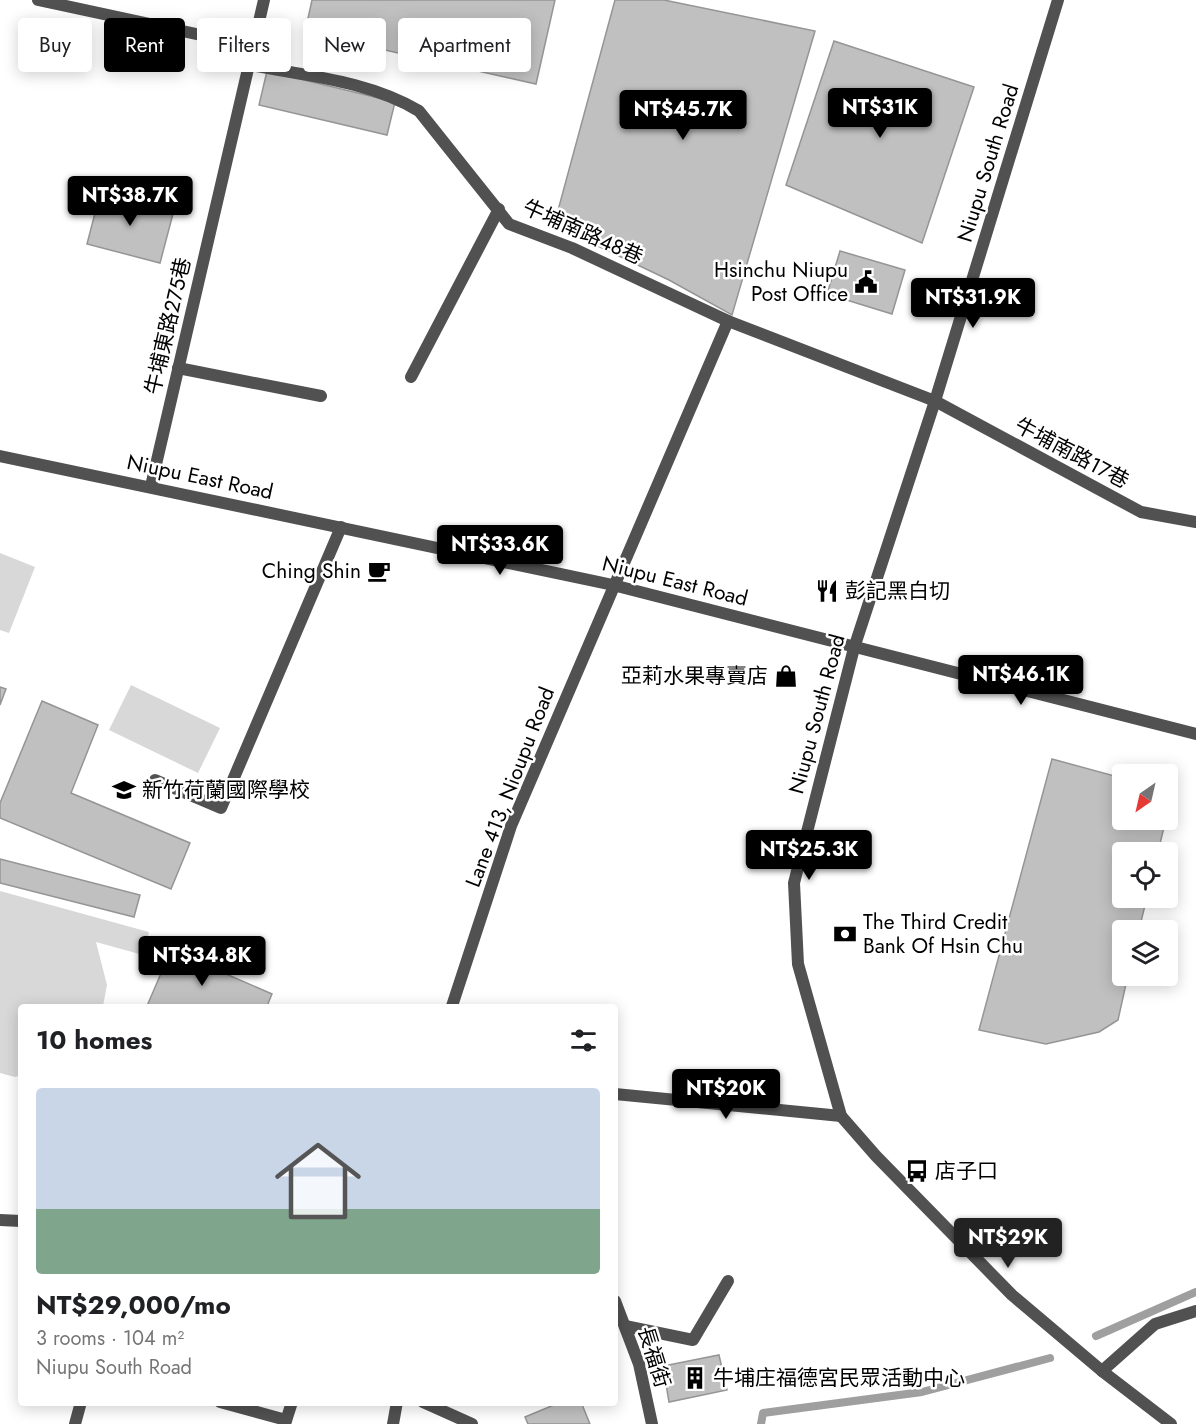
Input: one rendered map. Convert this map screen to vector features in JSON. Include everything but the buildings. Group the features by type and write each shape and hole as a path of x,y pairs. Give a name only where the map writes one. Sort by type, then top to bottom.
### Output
{"street":[{"path":"38,0 197,34"},
{"name":"牛埔東路275巷","path":"259,18 264,0"},
{"name":"Niupu South Road","path":"1058,0 935,401 854,648 794,883 798,964 841,1116 876,1156 1012,1295 1102,1371 1171,1424"},
{"name":"牛埔東路275巷","path":"151,486 248,72"},
{"name":"牛埔南路48巷","path":"287,72 367,87 400,99 419,111 509,224 572,248 728,321 935,401"},
{"path":"411,378 499,209"},
{"name":"Lane 413, Nioupu Road","path":"453,1004 511,826 728,321"},
{"path":"178,368 321,396"},
{"name":"牛埔南路17巷","path":"935,401 1141,512 1196,522"},
{"name":"Niupu East Road","path":"0,456 613,585 1196,734"},
{"path":"155,780 221,808 341,527"},
{"path":"618,1094 841,1116"},
{"path":"0,1220 18,1221"},
{"path":"624,1326 693,1340 728,1281"},
{"name":"長福街","path":"618,1309 639,1364 652,1424"},
{"path":"1102,1371 1155,1324 1196,1311"},
{"path":"75,1424 80,1406"},
{"path":"233,1406 286,1422 291,1406"},
{"path":"393,1424 396,1406"},
{"path":"432,1406 472,1424"}],"shaded area":[{"path":"0,553 35,567 9,633 0,630"},
{"path":"131,685 220,728 198,773 109,730"},
{"path":"0,891 149,932 143,955 96,942 107,985 103,1004 18,1004 18,1076 0,1073"}],"waterway":[{"path":"1096,1336 1196,1292"},
{"path":"761,1424 763,1413 922,1392 1050,1358"}],"place":[{"name":"Hsinchu Niupu Post Office","path":"866,282"},
{"name":"Ching Shin","path":"379,571"},
{"name":"彭記黑白切","path":"827,591"},
{"name":"亞莉水果專賣店","path":"786,676"},
{"name":"新竹荷蘭國際學校","path":"124,790"},
{"name":"The Third Credit Bank Of Hsin Chu","path":"845,934"},
{"name":"店子口","path":"917,1171"},
{"name":"牛埔庄福德宮民眾活動中心","path":"695,1378"}]}
